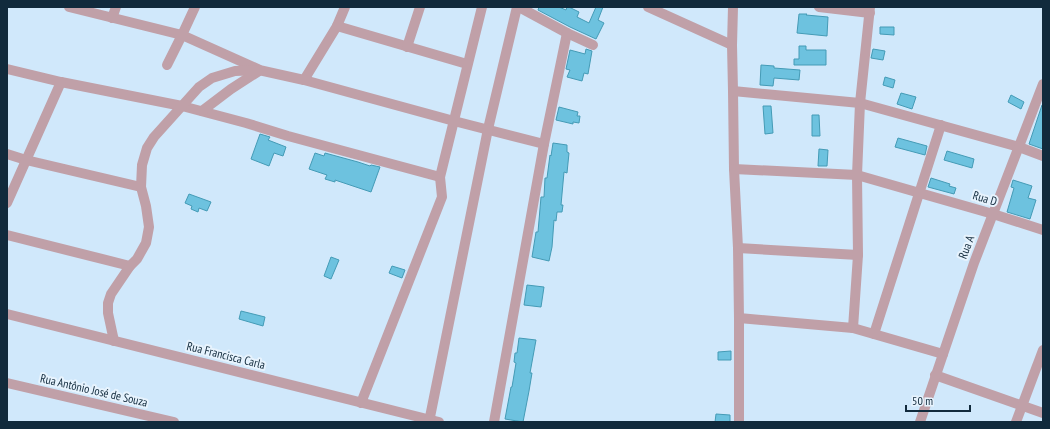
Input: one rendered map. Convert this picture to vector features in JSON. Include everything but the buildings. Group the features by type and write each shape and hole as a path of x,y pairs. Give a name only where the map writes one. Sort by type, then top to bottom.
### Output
{"street":[{"path":"69,7 182,35 259,70 304,80 544,144"},
{"path":"112,18 116,7"},
{"path":"167,64 195,7"},
{"path":"304,80 337,26 345,7"},
{"path":"407,47 420,7"},
{"path":"362,403 442,197 440,176 482,7"},
{"path":"432,421 488,130 518,7 593,45"},
{"path":"648,7 732,45"},
{"path":"734,7 732,45 734,169 738,248 739,422"},
{"path":"819,7 870,10 860,103 857,175 858,255 853,328"},
{"path":"337,26 467,64"},
{"path":"494,422 544,144 567,32"},
{"path":"7,69 61,82 182,106 440,176"},
{"path":"114,341 108,313 110,294 130,266 137,259 146,243 149,227 141,187 142,165 147,148 154,137 182,106 199,88 212,78 235,71 259,70"},
{"path":"202,111 259,70"},
{"path":"7,203 61,82"},
{"name":"Rua A","path":"920,422 974,263 1043,84"},
{"path":"733,91 860,103 1019,147 1043,156"},
{"path":"874,334 941,125"},
{"path":"7,154 26,160 141,187"},
{"name":"Rua D","path":"734,169 857,175 919,192 1043,230"},
{"path":"7,235 130,266"},
{"path":"738,248 858,255"},
{"name":"Rua Francisca Carla","path":"7,314 432,421"},
{"path":"739,318 853,328 943,354"},
{"path":"1016,422 1043,350"},
{"path":"935,375 1043,412"},
{"name":"Rua Antônio José de Souza","path":"7,383 174,422"}]}
